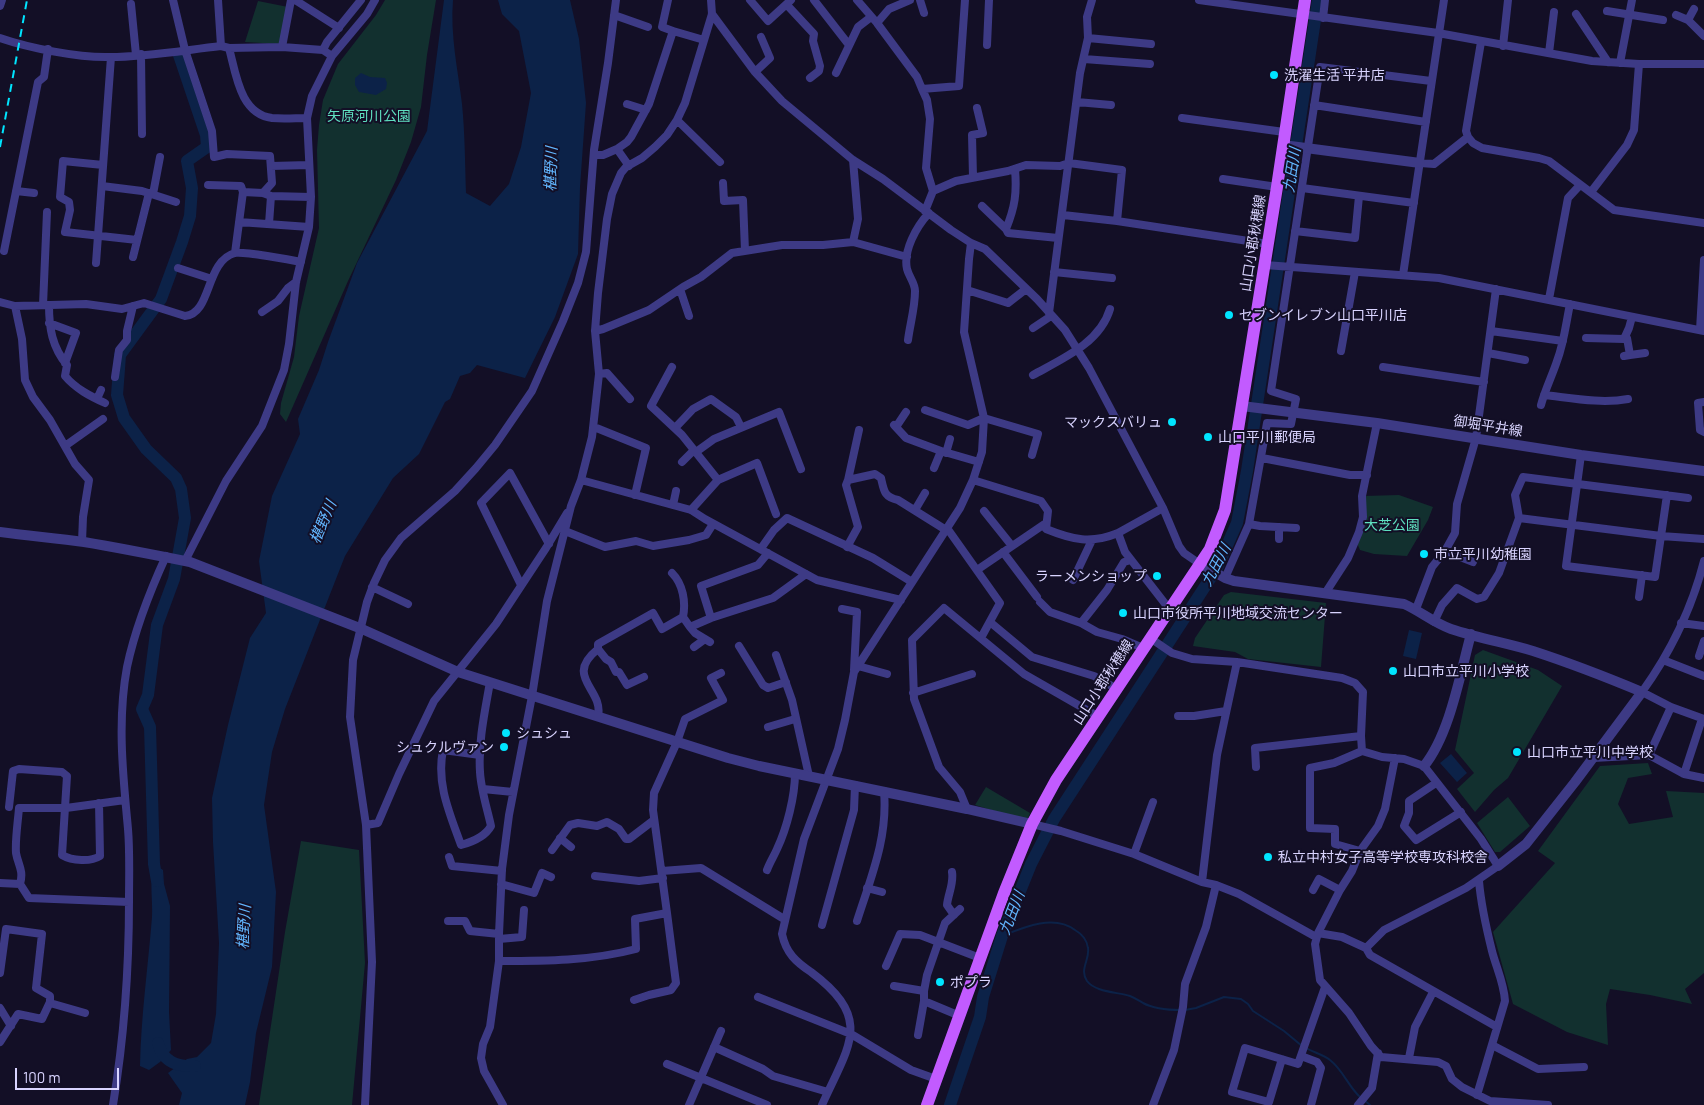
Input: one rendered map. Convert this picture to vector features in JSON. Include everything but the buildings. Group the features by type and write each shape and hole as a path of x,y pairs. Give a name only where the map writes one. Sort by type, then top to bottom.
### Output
{"main road":[{"name":"山口小郡秋穂線","path":"927,1105 1004,893 1037,825 1056,780 1150,643 1170,610 1204,566 1225,510 1247,406 1268,266 1268,244 1307,15 1305,0"}],"street":[{"path":"0,6 2,0"},
{"path":"174,0 185,50 212,131 214,157 228,154 270,156 272,183 267,194 269,224"},
{"path":"218,0 225,47 249,107 259,114 271,118 307,118"},
{"path":"282,48 293,0 339,28"},
{"path":"187,562 226,481 262,426 284,370 296,282 309,226 311,197 307,118 312,96 332,56 367,14 375,0"},
{"path":"365,1105 372,962 366,825 350,717 353,660 359,628 372,587 385,560 402,538 476,468 515,418 532,391 566,314 578,283 586,252 594,155 616,0"},
{"path":"668,0 662,27 704,40"},
{"path":"503,1105 484,1071 482,1058 482,1044 490,1027 499,961 502,871 513,792 532,696 544,618 571,506 581,480 594,427 599,374 595,331 607,219 616,184 621,174 655,147 667,135 677,120 685,103 712,14 711,0"},
{"path":"750,0 768,21 789,2 814,34 813,40 820,66 819,71 810,78"},
{"path":"814,0 849,45"},
{"path":"857,0 917,77 930,119 926,168 933,191 927,212 912,238 907,257 907,267 916,289 908,340"},
{"path":"836,73 858,27 874,20 889,9 910,0"},
{"path":"920,0 924,14"},
{"path":"922,89 959,86 965,0"},
{"path":"987,45 989,0"},
{"path":"1032,328 1050,314 1080,73 1088,38 1086,18 1092,0"},
{"path":"1199,0 1438,33 1503,46 1608,62 1704,64"},
{"path":"1322,18 1326,0"},
{"path":"1404,275 1444,0"},
{"path":"1503,46 1508,0"},
{"path":"1620,63 1632,0"},
{"path":"324,50 327,42 358,1"},
{"path":"131,4 138,55 142,134"},
{"path":"1688,20 1694,9"},
{"path":"1607,11 1663,20"},
{"path":"1549,53 1554,12"},
{"path":"712,14 755,72 782,101 853,160 883,179 971,243 985,249 1065,330 1093,376 1163,508 1179,546 1184,553 1224,578 1245,583 1397,602 1416,609 1434,622 1452,629 1534,651 1642,692 1671,707 1703,719 1684,774"},
{"path":"1576,14 1608,62"},
{"path":"614,15 648,27"},
{"path":"1676,16 1688,20 1704,36"},
{"path":"594,155 602,155 627,142 646,110 673,31"},
{"path":"0,38 48,50 91,57 111,58 225,47 324,50 332,56"},
{"path":"755,72 772,61 761,38"},
{"path":"1088,38 1151,44"},
{"path":"1481,42 1466,131 1468,137 1474,143 1482,148 1549,161 1614,210 1704,223"},
{"path":"4,251 38,82 44,77 48,50"},
{"path":"96,263 111,58"},
{"path":"1084,59 1150,64"},
{"path":"1591,192 1627,145 1634,130 1639,64"},
{"path":"1224,578 1249,524 1267,424 1291,424 1294,411 1296,399 1272,390 1302,188 1306,148 1320,67 1432,81"},
{"path":"1077,102 1111,105"},
{"path":"627,104 646,110"},
{"path":"1314,105 1426,122"},
{"path":"972,177 972,135 983,133 976,108"},
{"path":"1182,118 1286,141 1306,148 1434,164 1468,137"},
{"path":"677,120 720,162"},
{"path":"616,149 629,166"},
{"path":"133,257 160,157"},
{"path":"853,160 858,219 853,242"},
{"path":"103,165 63,162 60,197 69,202 70,210 65,232 137,240"},
{"path":"933,191 956,180 1026,165 1060,166 1069,163 1122,170 1117,221"},
{"path":"271,166 309,165"},
{"path":"1006,229 1013,212 1017,192 1015,168"},
{"path":"1223,180 1278,188"},
{"path":"723,183 724,200 743,200 745,251"},
{"path":"208,185 240,186 243,192 235,252"},
{"path":"1549,300 1568,198 1580,185"},
{"path":"102,186 151,194 176,202"},
{"path":"1302,188 1414,203"},
{"path":"16,191 34,193"},
{"path":"243,192 311,197"},
{"path":"1295,231 1355,238 1359,196"},
{"path":"982,206 1008,233 1058,238"},
{"path":"48,212 46,305 50,333 58,354 67,365 65,376 72,384 105,403"},
{"path":"1063,215 1117,221 1268,244"},
{"path":"239,222 309,226"},
{"path":"595,331 649,310 732,254 782,245 823,245 853,242 907,257"},
{"path":"856,669 947,529 973,480 982,452 984,418 964,332 971,243"},
{"path":"0,302 15,306 86,304 122,309 144,303 185,316 198,311 217,266 235,252 300,262"},
{"path":"1268,266 1439,278 1702,330 1704,260"},
{"path":"178,268 212,279"},
{"path":"1054,272 1112,278"},
{"path":"1341,351 1355,272"},
{"path":"262,312 278,301 288,288 296,282"},
{"path":"680,289 689,316"},
{"path":"967,290 1008,303 1026,289"},
{"path":"1416,609 1432,567 1445,551 1455,533 1457,504 1476,438 1496,289"},
{"path":"1541,405 1563,341 1570,304"},
{"path":"15,306 22,339 25,380 33,398 50,420 75,464 89,480 83,517 82,542"},
{"path":"115,377 119,350 127,340 127,331 133,306"},
{"path":"1033,375 1078,350 1106,323 1110,309"},
{"path":"1632,317 1625,337 1627,338 1627,355 1645,353"},
{"path":"49,323 76,333 65,363"},
{"path":"1491,331 1563,341"},
{"path":"1586,338 1624,339 1625,337"},
{"path":"1488,353 1525,360"},
{"path":"672,367 651,406 675,428 718,480"},
{"path":"1383,367 1484,382"},
{"path":"599,374 607,373 630,399"},
{"path":"97,399 101,390"},
{"path":"1544,395 1600,401 1628,399"},
{"path":"675,428 693,409 711,399 736,417 741,427"},
{"path":"1704,402 1698,403 1700,430 1704,432"},
{"name":"御堀平井線","path":"1247,406 1294,411 1581,455 1704,471"},
{"path":"925,410 968,425 984,418 1038,434 1032,455"},
{"path":"682,462 714,439 779,412 801,469"},
{"path":"906,412 895,426 906,438 979,462"},
{"path":"65,446 103,419"},
{"path":"1326,592 1348,558 1360,532 1363,516 1362,496 1378,423"},
{"path":"594,427 646,448 635,495"},
{"path":"847,547 858,526 846,485 859,430"},
{"path":"934,468 950,439"},
{"path":"1581,455 1566,566 1655,577 1667,495"},
{"path":"1262,458 1350,475 1367,475"},
{"path":"691,510 718,480 760,462 776,514"},
{"path":"521,585 481,502 510,473 549,544"},
{"path":"848,480 875,474 881,478 884,491 890,498 898,500 947,529 1000,603 982,636"},
{"path":"1434,622 1442,605 1457,588 1477,599 1484,597 1499,573 1519,518 1515,495 1523,477 1688,498"},
{"path":"581,480 691,510 713,524 817,580 901,600"},
{"path":"973,480 1041,501 1048,511 1046,529 1066,537 1092,540 1105,538 1118,533 1163,508"},
{"path":"673,505 676,491"},
{"path":"915,510 925,493"},
{"path":"366,825 378,823 434,701 496,624 549,544 571,506"},
{"path":"984,510 1012,546"},
{"path":"765,552 762,547 774,530 786,518 873,558 912,582"},
{"path":"1519,518 1704,540"},
{"path":"977,570 1046,523"},
{"path":"565,531 602,546 638,541 653,546 706,535 713,524"},
{"path":"1249,524 1296,528"},
{"path":"1279,527 1279,539"},
{"path":"0,532 82,542 166,556 187,562 359,628 458,672 677,742 751,764 1037,825 1134,854 1202,882 1239,894 1317,935 1342,938 1366,948 1370,955 1410,976 1433,992 1496,1027"},
{"path":"1118,533 1131,560 1170,610"},
{"path":"1073,580 1092,540"},
{"path":"1445,551 1473,562"},
{"path":"711,618 701,586 758,565 765,552"},
{"path":"1003,552 1038,600 1050,612 1081,623 1097,632 1122,639 1150,643 1172,653 1192,659 1237,662 1342,678 1355,683 1363,692 1362,751"},
{"path":"112,1105 118,1075 127,984 128,831 121,743 123,700 127,667 140,622 166,556"},
{"path":"1081,623 1108,590 1124,562 1131,560"},
{"path":"1366,948 1384,930 1479,881 1526,844 1593,758 1642,692 1663,660 1696,590 1704,563"},
{"path":"672,573 681,583 685,610 684,617 695,633 707,640 694,647"},
{"path":"690,627 711,618 773,598 806,574"},
{"path":"1639,597 1642,575"},
{"path":"372,587 408,604"},
{"path":"967,809 960,792 940,767 913,693 912,640 944,608 1024,674 1099,717"},
{"path":"822,1105 846,1051 851,1034 849,1013 840,1000 820,979 799,964 784,945 782,934 804,838 838,749 856,669 857,612 842,609"},
{"path":"598,716 600,709 598,701 588,686 584,669 588,658 598,649 598,644 653,613 662,629 684,617"},
{"path":"990,622 1032,657 1094,676 1117,689"},
{"path":"1681,623 1704,626"},
{"path":"1424,766 1435,750 1446,723 1470,634"},
{"path":"1699,656 1704,641"},
{"path":"739,646 763,685 768,688 786,682"},
{"path":"598,649 611,662 616,672 619,672 628,689 644,677"},
{"path":"776,655 786,682 809,776"},
{"path":"1663,660 1704,676"},
{"path":"1202,882 1217,755 1237,662"},
{"path":"856,669 887,674"},
{"path":"634,1000 670,990 676,983 652,802 685,719 723,700 708,680 721,673"},
{"path":"913,693 972,674"},
{"path":"480,755 443,750 441,760 442,790 461,845 474,841 488,832 490,826 480,774 480,755 490,682"},
{"path":"1649,756 1671,707"},
{"path":"1178,716 1194,716 1226,711"},
{"path":"768,727 795,719"},
{"path":"1256,767 1255,748 1361,736"},
{"path":"1360,851 1335,844 1335,829 1310,828 1310,768 1334,763 1362,751 1404,759 1424,766 1481,839 1498,866"},
{"path":"1593,758 1649,756 1684,774 1704,778"},
{"path":"1395,758 1385,808 1378,826 1360,851 1352,872 1340,890 1317,935 1317,963 1320,980 1349,1013 1371,1046 1382,1057 1438,1062 1446,1066 1452,1079 1490,1101 1548,1105"},
{"path":"9,807 13,771 19,769 62,772 67,776 62,855 69,859 95,860 100,856 99,803"},
{"path":"768,870 788,817 795,787 795,773"},
{"path":"1436,783 1409,801 1409,813 1404,826 1416,840 1461,812"},
{"path":"822,925 854,810 855,785"},
{"path":"483,789 513,792"},
{"path":"857,921 884,832 884,791"},
{"path":"0,807 66,808 125,800"},
{"path":"1134,854 1153,802"},
{"path":"19,808 16,853 21,865 22,877 20,884 29,898 129,902"},
{"path":"552,850 570,825 574,823 597,826 607,822 619,829 626,839 629,839 654,820"},
{"path":"560,838 571,847"},
{"path":"449,857 452,866 502,871"},
{"path":"595,876 638,881 701,868 784,919"},
{"path":"918,1035 924,991 931,961 940,942 945,923 957,912 947,906 948,894 953,881 952,872"},
{"path":"501,884 536,894 542,873 551,877"},
{"path":"1313,890 1319,880 1340,890"},
{"path":"1477,1095 1505,1001 1505,992 1492,953 1482,912 1479,881"},
{"path":"0,883 20,884"},
{"path":"1154,1105 1174,1050 1184,1007 1185,984 1206,927 1216,885"},
{"path":"867,888 882,892"},
{"path":"448,921 465,921 470,931 499,936 525,937 524,910"},
{"path":"499,961 588,959 636,949 635,919 667,913"},
{"path":"0,973 6,929 42,934 36,988 50,996 50,1003 42,1019 18,1014 0,1042"},
{"path":"886,966 900,934 920,935 980,958"},
{"path":"894,986 924,991"},
{"path":"1282,1059 1269,1103 1232,1092 1245,1048 1282,1059 1298,1064 1326,987"},
{"path":"1408,1058 1415,1027 1433,992"},
{"path":"758,997 851,1034 912,1070 936,1079"},
{"path":"924,1001 960,1016"},
{"path":"50,1003 86,1013"},
{"path":"0,1008 11,1026"},
{"path":"689,1105 721,1031"},
{"path":"1492,1045 1538,1069 1584,1067"},
{"path":"714,1047 763,1068 773,1076 828,1092"},
{"path":"1358,1105 1372,1088 1378,1053"},
{"path":"1301,1056 1318,1062 1322,1068 1312,1105"},
{"path":"667,1064 767,1105"}],"green space":[{"name":"矢原河川公園","path":"385,0 436,0 421,107 411,142 396,180 348,281 286,422 280,414 281,403 294,357 299,316 319,228 317,150 323,100 338,64 376,15"},
{"path":"258,1 288,7 279,44 245,42"},
{"name":"大芝公園","path":"1399,495 1433,507 1428,520 1407,556 1374,554 1360,550 1357,543 1364,496"},
{"path":"1231,592 1326,603 1321,667 1248,659 1235,652 1193,646 1195,638 1224,595"},
{"path":"1483,650 1538,670 1562,686 1508,778 1494,790 1475,812 1457,789 1474,773 1455,750 1475,655"},
{"path":"1648,763 1652,774 1628,778 1618,804 1629,824 1673,817 1666,791 1704,793 1704,973 1685,989 1692,1004 1610,989 1606,1004 1608,1045 1567,1032 1513,1004 1493,932 1555,863 1538,851 1600,766"},
{"path":"986,787 1030,813 1027,821 975,805"},
{"path":"1508,797 1530,826 1500,852 1495,852 1477,823"},
{"path":"301,841 359,850 365,963 352,1105 259,1105 285,932"}],"water":[{"name":"椹野川","path":"444,0 453,0 453,39 464,126 466,193 490,206 509,184 521,147 531,93 519,31 502,14 498,0 570,0 579,39 586,103 580,187 578,254 555,317 525,378 477,365 470,373 460,376 450,399 445,402 419,454 393,478 345,556 285,709 272,752 264,805 276,892 272,967 256,1033 245,1105 179,1105 182,1093 168,1073 187,1059 197,1057 211,1043 216,1014 219,943 212,798 250,638 266,613 259,561 272,496 300,434 298,419 319,370 357,263 427,131"},
{"path":"361,73 370,77 385,78 387,83 386,89 376,95 359,92 355,85 355,78"},
{"path":"1409,630 1422,633 1416,659 1403,656"},
{"path":"1451,754 1467,773 1457,782 1440,763"},
{"path":"154,864 163,870 164,884 170,906 169,1012 171,1050 149,1070 140,1066 143,1010 152,917 151,884"}],"waterway":[{"name":"九田川","path":"950,1105 980,1017 983,997 1002,936 1031,864 1054,819 1217,568 1237,523 1247,471 1318,0"},
{"path":"157,881 154,864 150,727 142,709 148,695 157,625 174,579 185,518 181,489 176,478 146,449 124,418 117,395 120,355 161,299 190,216 192,188 187,161 207,147 206,135 179,55"},
{"path":"1002,936 1029,926 1048,922 1067,925 1080,933 1087,942 1088,952 1084,972 1087,981 1091,985 1101,990 1130,996 1152,1007 1181,1010"},
{"path":"1185,1010 1196,1008 1224,997 1241,999 1253,1011 1284,1031 1302,1046"},
{"path":"158,1043 163,1055 167,1059 182,1066 195,1066"},
{"path":"1306,1048 1335,1064 1360,1097"},
{"path":"1364,1100 1370,1105"}],"railway":[{"path":"0,147 27,0"}],"place":[{"name":"洗濯生活 平井店","path":"1274,75"},
{"name":"セブンイレブン山口平川店","path":"1229,315"},
{"name":"マックスバリュ","path":"1172,422"},
{"name":"山口平川郵便局","path":"1208,437"},
{"name":"市立平川幼稚園","path":"1424,554"},
{"name":"ラーメンショップ","path":"1157,576"},
{"name":"山口市役所平川地域交流センター","path":"1123,613"},
{"name":"山口市立平川小学校","path":"1393,671"},
{"name":"シュシュ","path":"506,733"},
{"name":"シュクルヴァン","path":"504,747"},
{"name":"山口市立平川中学校","path":"1517,752"},
{"name":"私立中村女子高等学校専攻科校舎","path":"1268,857"},
{"name":"ポプラ","path":"940,982"}]}
